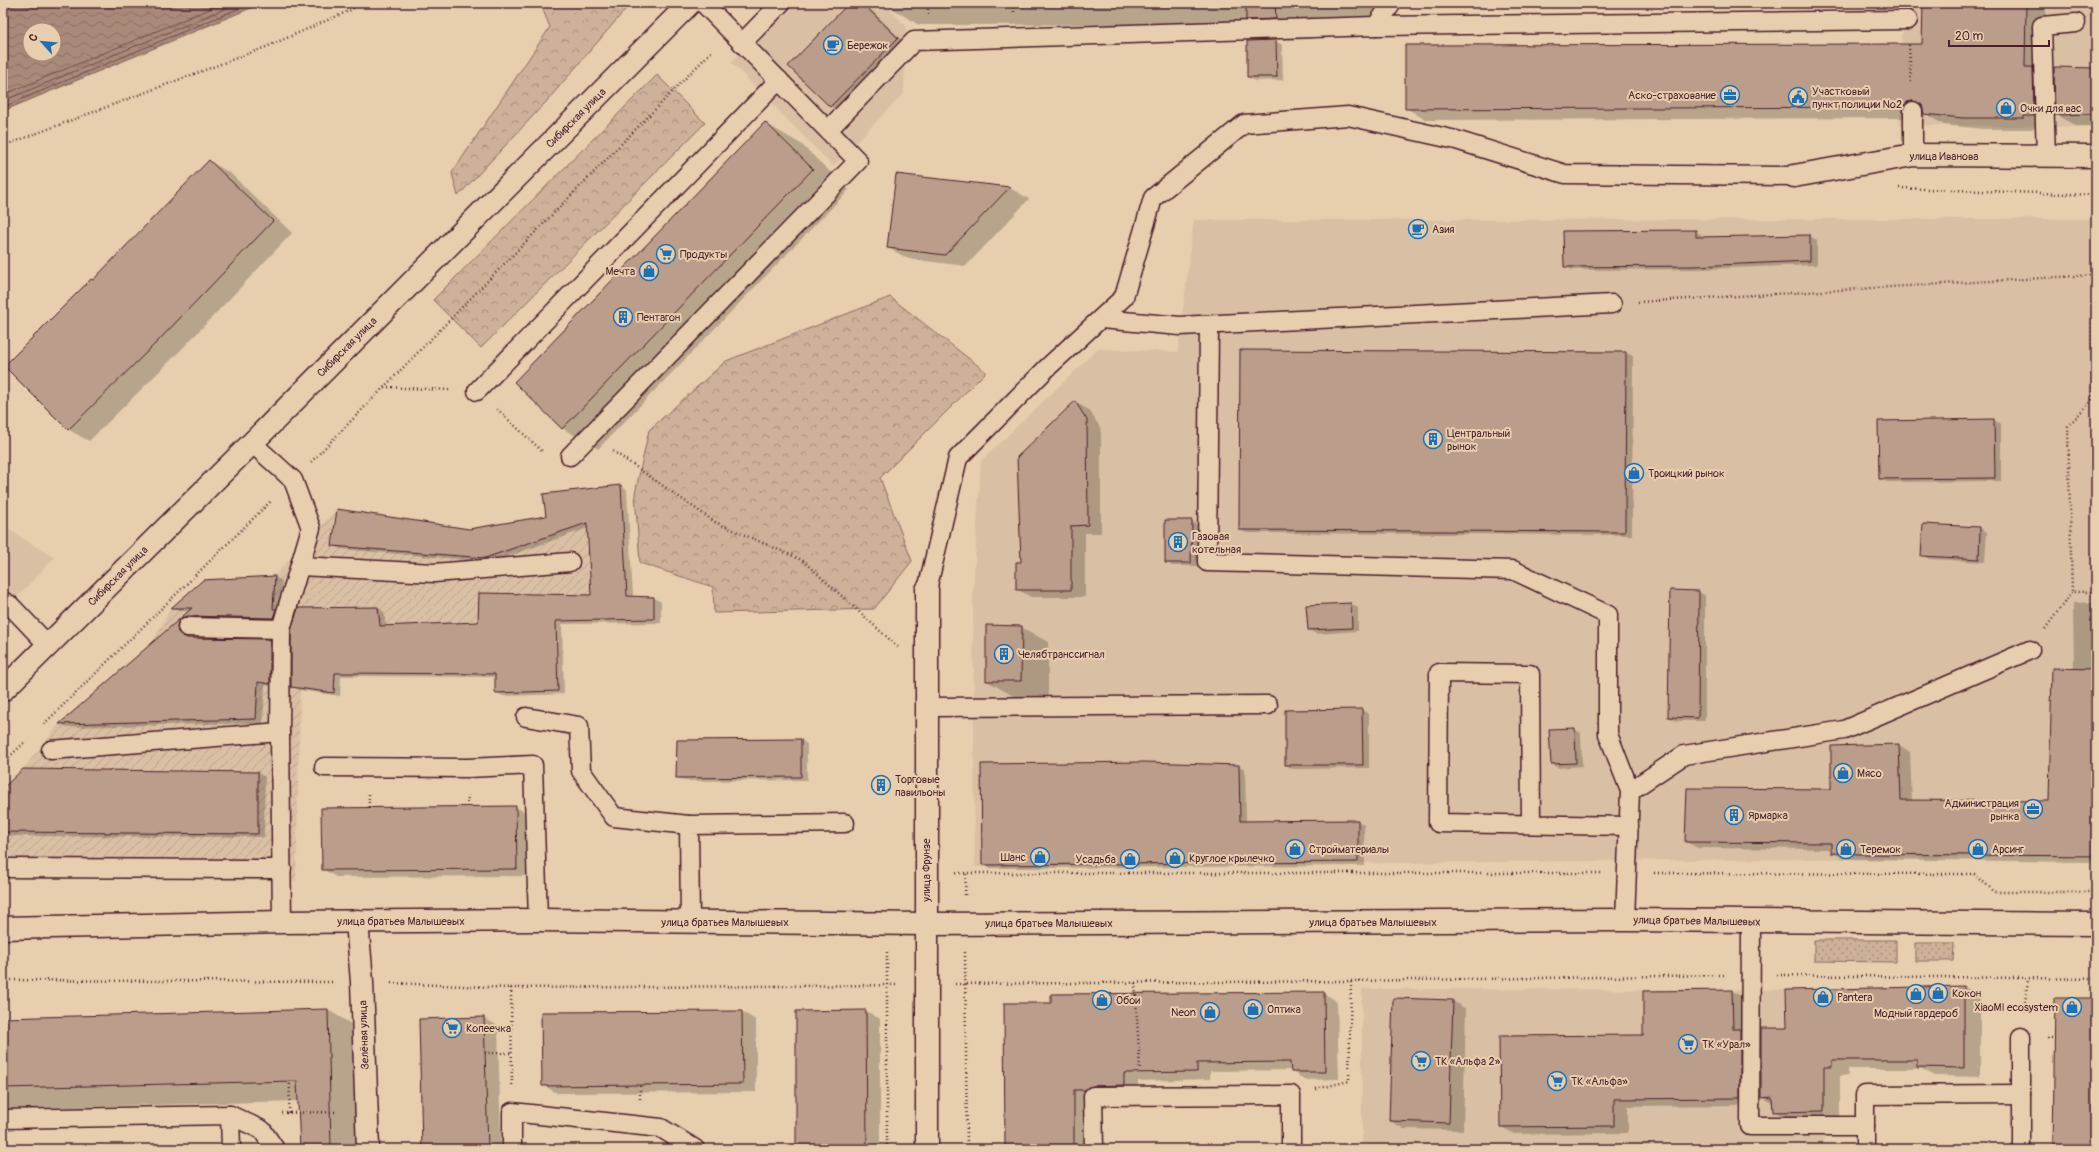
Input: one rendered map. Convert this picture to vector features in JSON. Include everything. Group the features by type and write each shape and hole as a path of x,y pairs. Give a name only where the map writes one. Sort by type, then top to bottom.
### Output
{"street":[{"name":"Сибирская улица","path":"3,690 252,443 690,3"},
{"name":"улица Иванова","path":"1794,176 1913,155 2046,157 2096,156"},
{"name":"улица Фрунзе","path":"927,590 927,1149"},
{"name":"улица братьев Малышевых","path":"3,928 282,922 538,920 926,924 1625,920 2096,924"},
{"name":"Зелёная улица","path":"357,921 362,982 368,1149"}],"lane":[{"path":"570,456 858,161 703,3"},
{"path":"737,37 781,3"},
{"path":"1376,26 1392,3"},
{"path":"828,130 914,40 1376,26 1908,20"},
{"path":"2046,157 2042,26 2076,24"},
{"path":"477,391 779,80"},
{"path":"1913,111 1913,155"},
{"path":"927,590 958,458 1048,367 1124,297 1153,198 1244,124 1348,116 1456,140 1565,174 1794,176"},
{"path":"1101,319 1180,326 1612,304"},
{"path":"1209,325 1207,562 1512,570 1608,615 1608,734 1630,791 1625,920"},
{"path":"252,443 293,480 311,528 281,629 280,732 282,922"},
{"path":"300,566 434,573 570,562"},
{"path":"3,601 10,605 48,645"},
{"path":"187,627 281,629"},
{"path":"1630,791 1684,755 1844,730 2030,650"},
{"path":"1531,824 1530,674 1439,673 1438,823 1629,826"},
{"path":"927,707 1268,705"},
{"path":"526,717 579,726 581,771 614,817 689,825 845,823"},
{"path":"51,750 280,732"},
{"path":"324,767 468,768 532,766 538,920"},
{"path":"689,825 690,922"},
{"path":"3,868 282,869"},
{"path":"1751,921 1750,1126 1865,1126"},
{"path":"2021,1037 2021,1149"},
{"path":"1865,1149 1865,1095 2021,1094"},
{"path":"1094,1149 1093,1096 1291,1095 1291,1149"},
{"path":"512,1149 512,1112 661,1128 695,1149"},
{"path":"3,1119 230,1115 262,1130 275,1149"},
{"path":"230,1115 231,1149"}],"path":[{"path":"3,146 266,47 351,10 359,3"},
{"path":"1908,20 1913,111"},
{"path":"43,724 293,480 384,387 737,37"},
{"path":"1897,188 2096,196"},
{"path":"1612,304 2093,276 2092,400 2068,426 2072,592 2030,650"},
{"path":"384,387 477,391 550,459 608,447 715,522 802,560 927,673"},
{"path":"2072,592 2096,592"},
{"path":"3,764 26,741"},
{"path":"968,1149 964,984 966,873 1627,872 1974,874 1995,892 2096,892"},
{"path":"887,923 887,1149"},
{"path":"3,980 362,982 511,988 1351,981 1751,975 2028,980 2096,979"},
{"path":"2021,1037 2028,980"},
{"path":"1291,1095 1349,1081 1351,981"},
{"path":"1135,983 1141,1096"},
{"path":"511,988 512,1112"},
{"path":"486,1054 512,1053"},
{"path":"289,1113 290,1081"},
{"path":"274,1114 367,1111"}],"shaded area":[{"path":"790,3 884,3 906,26 904,93 833,166 731,62"},
{"path":"1903,3 2096,3 2096,127 1900,125"},
{"name":"Троицкий рынок","path":"2096,219 2096,856 975,867 973,595 981,461 1098,349 1178,352 1194,220"},
{"path":"621,485 627,590 626,620 479,622 335,673 334,693 300,688 296,881 3,875 3,788 23,769 59,724 152,643 171,608 203,581 275,576 337,509 469,529 546,516 543,494"},
{"path":"3,526 54,558 3,611"},
{"path":"1362,989 1786,990 1789,1067 1824,1067 1824,1144 1662,1142 1661,1149 1408,1149 1408,1146 1362,1144"}],"green space":[{"path":"540,3 631,3 546,102 458,196 452,173 550,27"},
{"path":"657,75 705,123 481,348 433,300"},
{"path":"890,297 986,372 880,478 912,561 874,609 714,613 713,587 640,563 635,494 649,430 726,361"},
{"path":"1814,940 1896,940 1896,962 1814,961"},
{"path":"1915,943 1954,943 1953,961 1915,961"}],"water":[{"path":"3,3 263,3 3,111"}],"building":[{"path":"849,3 862,3 898,38 830,107 788,66"},
{"path":"1246,3 1275,3 1276,19 1246,20"},
{"path":"1923,3 2026,3 2025,67 2033,67 2034,116 2024,116 2024,118 1962,118 1924,114 1922,105 1913,101 1907,102 1903,107 1405,109 1405,45 1922,44"},
{"path":"1276,40 1277,77 1247,77 1247,41"},
{"path":"2054,67 2096,68 2096,114 2055,115"},
{"name":"Пентагон","path":"765,122 813,169 562,429 514,382"},
{"path":"209,160 273,221 159,340 68,430 4,366 91,279 93,280"},
{"path":"896,174 1010,187 945,255 887,248"},
{"path":"1696,230 1696,237 1810,235 1810,261 1695,266 1564,267 1563,231"},
{"name":"Центральный рынок","path":"1240,350 1626,352 1625,532 1239,530"},
{"path":"1075,401 1087,420 1088,525 1071,526 1071,590 1016,590 1016,562 1021,562 1017,457"},
{"path":"1994,419 1995,478 1879,479 1878,421"},
{"path":"621,485 627,596 654,597 654,619 556,621 558,691 495,693 495,674 335,673 334,693 291,687 291,631 298,608 378,607 380,626 478,622 479,593 591,595 587,523 485,558 332,546 337,509 469,529 546,516 543,494"},
{"name":"Газовая котельная","path":"1165,520 1192,520 1191,563 1165,563"},
{"path":"1923,524 1980,527 1979,559 1921,556"},
{"path":"275,576 273,609 276,609 273,618 187,616 182,618 177,626 178,632 187,638 270,639 270,684 258,682 256,719 59,724 192,608 171,608 203,580"},
{"path":"1670,590 1699,591 1698,718 1668,717"},
{"path":"1351,603 1352,628 1308,630 1306,605"},
{"name":"Челябтранссигнал","path":"986,625 1022,626 1021,681 986,681"},
{"path":"2052,668 2096,669 2096,856 1831,853 1831,843 1685,842 1687,788 1831,789 1831,746 1899,744 1901,800 2049,801"},
{"path":"1362,709 1363,765 1285,765 1285,710"},
{"path":"1575,728 1576,763 1551,764 1549,729"},
{"path":"801,739 801,777 676,778 677,740"},
{"path":"1144,762 1239,765 1240,821 1358,820 1358,862 982,865 981,764"},
{"path":"23,769 258,772 258,834 3,832 3,788"},
{"path":"516,806 517,869 322,870 321,808"},
{"path":"1964,986 1964,1068 1917,1067 1917,1060 1832,1060 1832,1067 1824,1067 1824,1111 1773,1112 1772,1097 1761,1098 1761,1028 1787,1028 1786,990"},
{"path":"1732,990 1733,1029 1740,1029 1740,1098 1614,1099 1614,1126 1500,1127 1499,1036 1643,1035 1643,991"},
{"path":"1324,992 1325,1072 1291,1072 1290,1062 1197,1063 1197,1072 1124,1073 1124,1085 1093,1086 1085,1090 1074,1090 1074,1149 1005,1149 1004,1003 1051,1003 1051,994"},
{"name":"ТК «Альфа 2»","path":"1393,998 1453,1000 1449,1123 1389,1121"},
{"path":"2055,998 2096,998 2096,1149 2053,1149"},
{"path":"328,1009 331,1149 300,1149 297,1081 3,1088 3,1018"},
{"path":"866,1010 867,1149 796,1149 796,1011"},
{"path":"742,1011 743,1084 542,1086 541,1012"},
{"path":"484,1017 488,1149 422,1149 419,1019"}],"place":[{"name":"Бережок","path":"833,45"},
{"name":"Аско-страхование","path":"1730,95"},
{"name":"Участковый пункт полиции №2","path":"1798,97"},
{"name":"Очки для вас","path":"2006,108"},
{"name":"Азия","path":"1418,229"},
{"name":"Продукты","path":"666,254"},
{"name":"Мечта","path":"649,271"},
{"name":"Пентагон","path":"623,317"},
{"name":"Центральный рынок","path":"1433,439"},
{"name":"Троицкий рынок","path":"1634,473"},
{"name":"Газовая котельная","path":"1178,542"},
{"name":"Челябтранссигнал","path":"1004,654"},
{"name":"Мясо","path":"1843,773"},
{"name":"Торговые павильоны","path":"881,785"},
{"name":"Администрация рынка","path":"2033,809"},
{"name":"Ярмарка","path":"1734,815"},
{"name":"Стройматериалы","path":"1295,849"},
{"name":"Теремок","path":"1846,849"},
{"name":"Арсинг","path":"1978,849"},
{"name":"Шанс","path":"1040,857"},
{"name":"Круглое крылечко","path":"1175,858"},
{"name":"Усадьба","path":"1130,859"},
{"name":"Кокон","path":"1938,993"},
{"name":"Модный гардероб","path":"1916,994"},
{"name":"Pantera","path":"1823,997"},
{"name":"Обои","path":"1102,1000"},
{"name":"XiaoMI ecosystem","path":"2072,1007"},
{"name":"Оптика","path":"1253,1009"},
{"name":"Neon","path":"1210,1012"},
{"name":"Копеечка","path":"452,1028"},
{"name":"ТК «Урал»","path":"1688,1044"},
{"name":"ТК «Альфа 2»","path":"1421,1061"},
{"name":"ТК «Альфа»","path":"1557,1081"}]}
